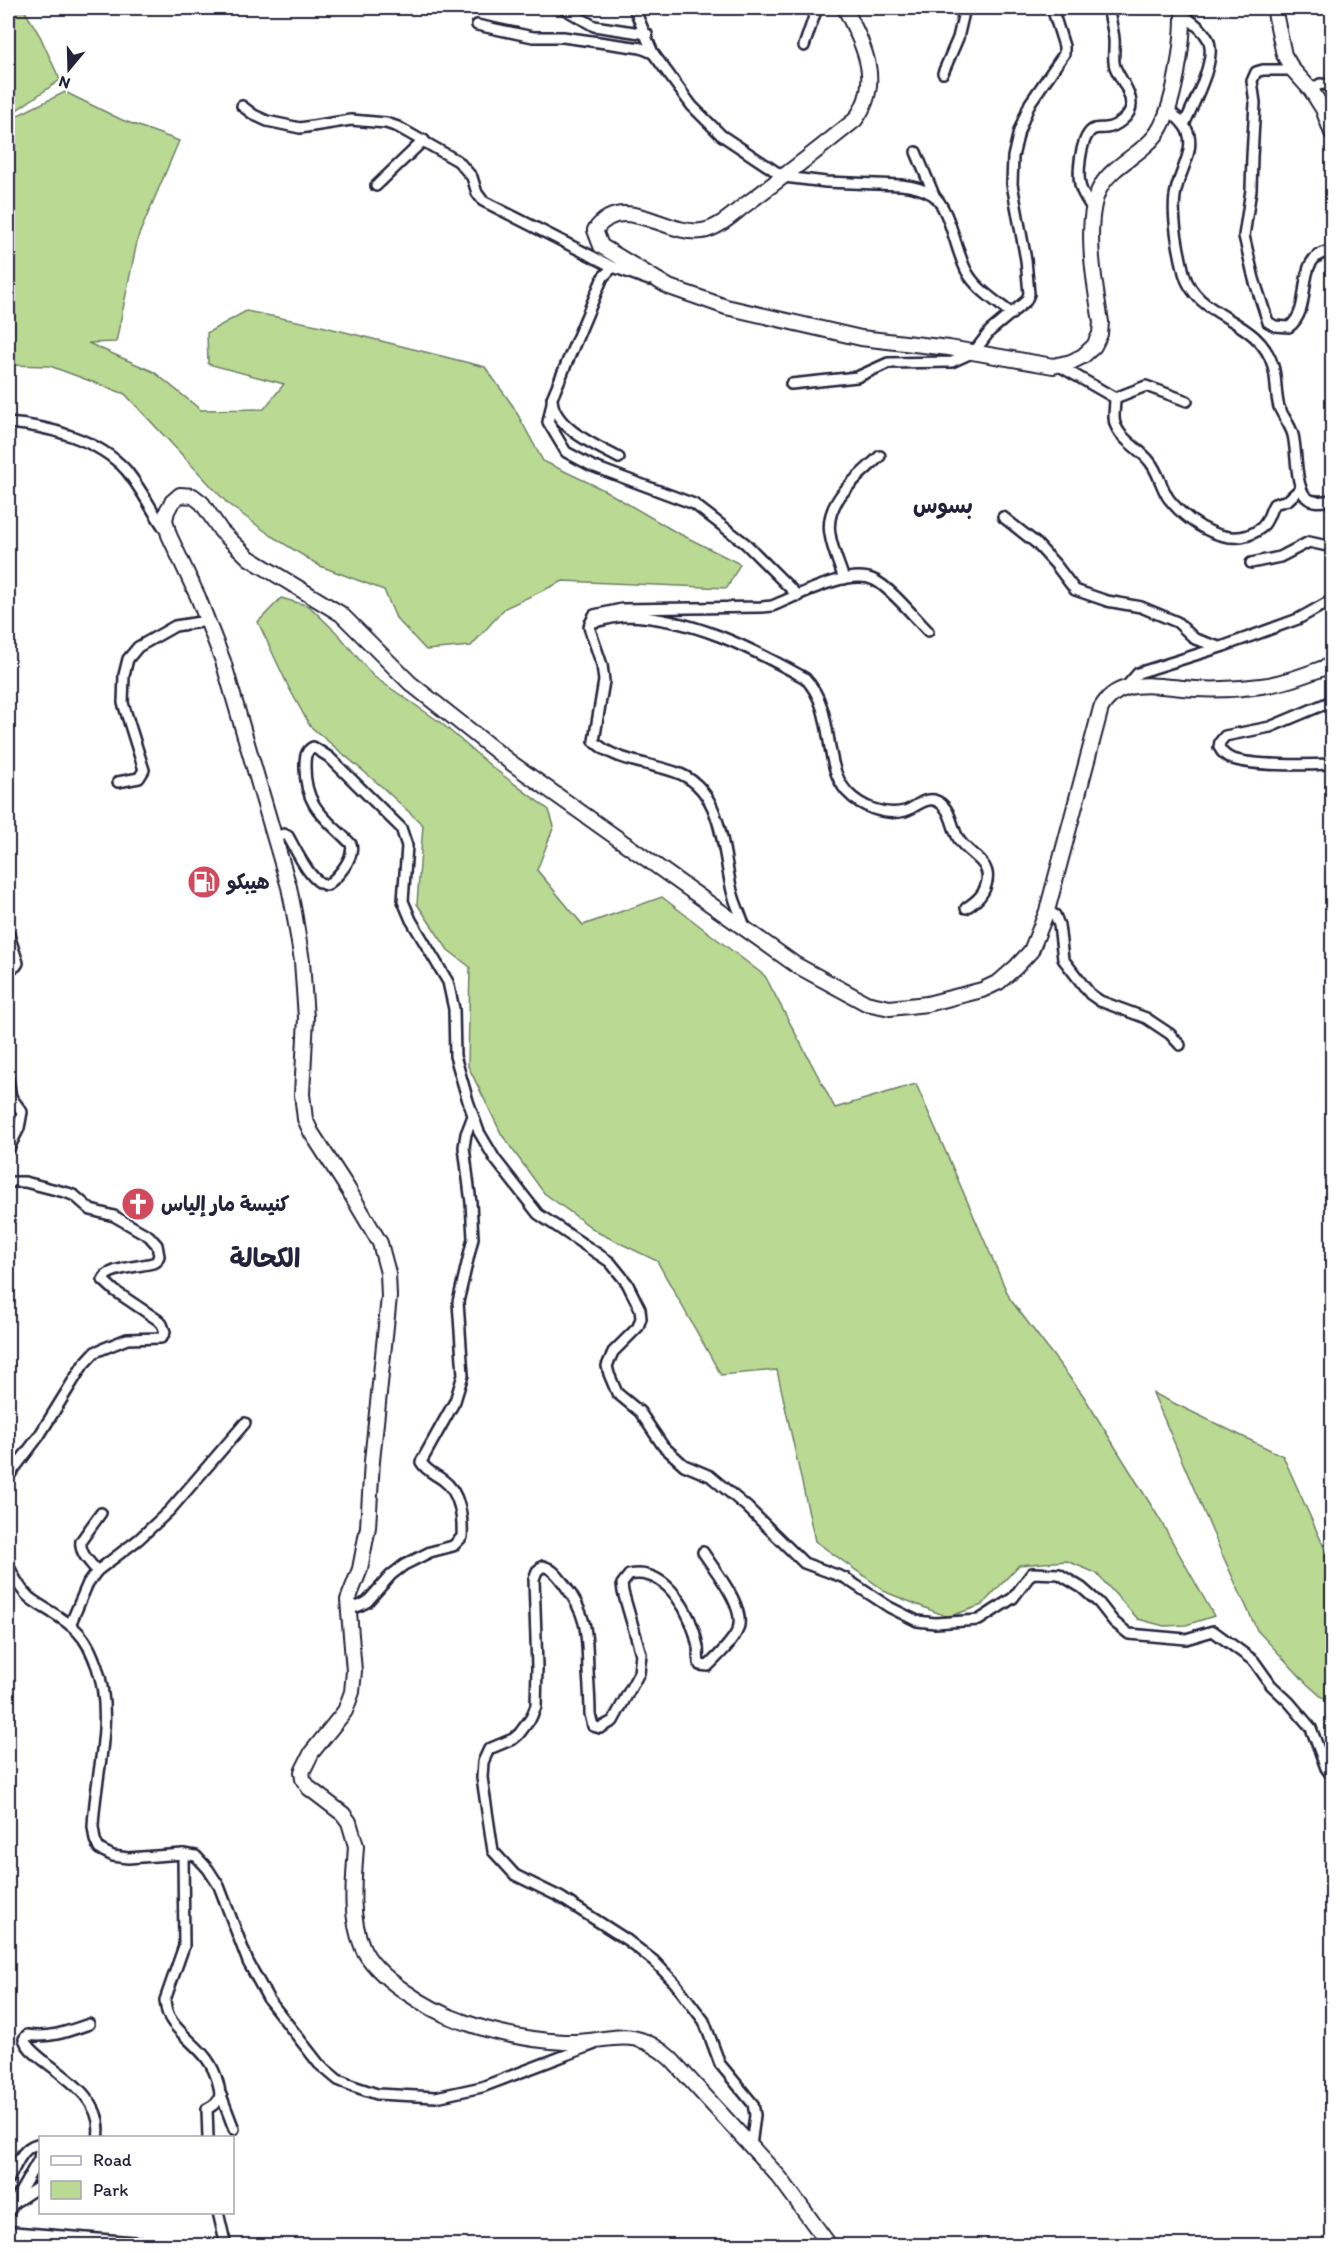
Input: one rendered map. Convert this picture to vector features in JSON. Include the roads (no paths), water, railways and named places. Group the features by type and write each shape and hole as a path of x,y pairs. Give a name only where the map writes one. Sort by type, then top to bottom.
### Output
{"highway":[{"path":"8,2235 140,2246"},
{"path":"8,2245 46,2246"}],"main road":[{"path":"845,8 866,53 870,78 864,108 855,120 784,177 716,226 702,231 670,227 628,213 603,219 595,230 601,246 669,287 726,307 861,338 974,352 1053,366 1071,362 1083,356 1094,345 1100,334 1101,322 1091,250 1094,211 1101,185 1155,137 1168,110 1181,55 1183,12"},
{"path":"1274,8 1284,55 1323,109 1332,133"},
{"path":"830,2246 780,2178 671,2059 653,2044 632,2037 566,2042 536,2039 459,2021 382,1975 363,1948 355,1920 356,1846 349,1822 337,1808 309,1788 303,1779 302,1772 312,1752 345,1711 352,1692 354,1657 348,1600 360,1569 368,1527 389,1284 386,1262 380,1243 348,1188 321,1149 305,1119 302,1094 306,1018 302,961 294,912 223,661 169,535 165,520 172,502 180,495 187,494 202,502 221,531 249,558 341,614 410,683 510,762 796,966 866,1003 890,1008 956,998 999,982 1031,951 1047,911 1101,708 1110,696 1125,688 1158,686 1196,689 1277,684 1332,665"}],"street":[{"path":"563,8 594,26 647,34"},
{"path":"634,8 647,34 653,53 692,106 721,135 784,177 826,182 912,186 933,195"},
{"path":"804,46 817,8"},
{"path":"943,73 958,38 965,8"},
{"path":"791,384 857,377 888,363 952,362 974,352 990,331 1026,301 1029,294 1026,260 1012,184 1013,157 1019,131 1030,103 1064,54 1064,46 1052,8"},
{"path":"1094,211 1082,191 1078,174 1082,152 1092,130 1106,129 1118,124 1128,114 1131,105 1123,80 1114,65 1114,40 1108,8"},
{"path":"1183,12 1209,40 1211,50 1208,64 1184,126"},
{"path":"477,25 534,37 563,37 641,48 653,53"},
{"path":"1293,70 1263,70 1256,72 1252,81 1255,104 1251,190 1244,236 1254,279 1268,322 1275,326 1288,327 1294,322 1299,314 1310,261 1322,252 1332,251"},
{"path":"1311,90 1320,84 1332,85"},
{"path":"242,106 254,115 285,126 300,128 333,122 369,121 398,127 458,161 467,170 483,201 613,267 669,287"},
{"path":"1168,110 1184,126 1190,137 1174,204 1185,276 1196,296 1255,336 1269,356 1274,367 1278,405 1293,435 1301,488 1305,497 1310,500 1332,500"},
{"path":"376,186 424,141"},
{"path":"916,152 933,195 948,220 966,271 1012,314"},
{"path":"613,267 600,283 552,398 548,422 566,452 592,466 694,504 746,544 798,596"},
{"path":"1053,366 1061,367 1115,399"},
{"path":"1115,399 1146,386 1187,401"},
{"path":"1115,399 1114,418 1117,429 1150,462 1169,499 1212,534 1234,537 1255,531 1269,518 1274,504 1288,500 1301,488"},
{"path":"552,403 554,411 576,434 619,458"},
{"path":"8,423 51,428 102,451 124,468 169,535"},
{"path":"844,579 830,532 832,507 839,496 880,456"},
{"path":"1003,517 1036,543 1075,590 1107,601 1141,607 1177,622 1196,639 1219,647"},
{"path":"1251,563 1280,557 1309,542 1332,547"},
{"path":"746,930 732,892 724,846 711,802 696,784 681,774 624,757 604,749 594,741 604,681 602,665 590,632 590,623 594,615 622,609 772,606 844,579 862,576 875,580 928,631"},
{"path":"1125,688 1138,673 1299,619 1332,600"},
{"path":"590,623 624,616 676,621 730,639 805,678 815,689 823,707 840,783 857,802 876,810 892,812 906,811 925,801 934,800 940,803 951,817 959,839 988,872 986,887 981,896 966,908"},
{"path":"118,782 139,778 144,770 123,703 124,675 128,659 138,647 175,626 207,621"},
{"path":"1332,701 1270,727 1225,736 1219,747 1225,756 1233,759 1255,762 1332,764"},
{"path":"279,853 279,836 284,834 288,836 313,877 321,885 327,885 352,854 351,844 319,812 310,799 306,787 305,762 306,754 313,747 329,757 401,828 407,846 403,901 411,920 448,982 454,1009 455,1056 473,1116 488,1149 532,1208 543,1219 610,1262 619,1271 634,1295 641,1318 638,1327 613,1352 607,1366 612,1385 617,1393 640,1412 663,1446 684,1465 710,1476 747,1507 804,1563 845,1578 889,1607 917,1621 935,1623 979,1620 1013,1598 1032,1573 1059,1574 1082,1588 1099,1603 1114,1622 1129,1634 1186,1640 1213,1631 1254,1661 1271,1685 1311,1728 1326,1768 1332,1776"},
{"path":"1047,911 1055,915 1059,925 1063,959 1090,994 1100,1001 1137,1013 1170,1034 1180,1045"},
{"path":"8,932 18,963 8,970"},
{"path":"8,1079 9,1093 20,1107 22,1119 8,1150"},
{"path":"348,1608 367,1602 391,1575 404,1565 429,1552 453,1546 462,1537 462,1520 455,1494 450,1486 424,1467 421,1462 455,1401 463,1375 458,1302 474,1227 464,1152 466,1134 473,1116"},
{"path":"8,1182 33,1183 75,1196 91,1210 114,1216 153,1239 159,1256 156,1262 108,1272 103,1280 115,1291 158,1320 165,1328 161,1338 127,1339 95,1352 83,1365 39,1436 8,1478"},
{"path":"70,1625 88,1583 98,1571 170,1510 244,1423"},
{"path":"98,1571 82,1552 80,1546 81,1541 101,1513"},
{"path":"703,1552 738,1607 739,1622 735,1635 708,1666 700,1665 691,1624 675,1595 666,1584 657,1578 648,1575 629,1575 622,1584 622,1592 641,1654 639,1673 613,1721 600,1728 593,1726 590,1714 588,1634 582,1615 576,1600 556,1574 549,1568 543,1566 540,1568 534,1579 538,1676 536,1706 531,1718 519,1734 513,1739 493,1746 486,1752 482,1778 493,1851 509,1870 560,1896 627,1940 654,1961 694,2006 704,2021 720,2064 753,2104 755,2115 751,2146"},
{"path":"8,1565 18,1584 30,1598 70,1625 85,1640 99,1674 104,1699 104,1732 93,1816 95,1840 102,1852 119,1857 183,1854 196,1856 214,1876 253,1974 286,2024 328,2072 353,2086 377,2094 436,2097 482,2087 608,2039"},
{"path":"183,1854 184,1946 166,1992 166,2009 177,2028 207,2057 215,2072 234,2129"},
{"path":"89,2024 63,2033 41,2037 27,2035 24,2039 30,2050 71,2081 84,2095 96,2114 99,2125 98,2136"},
{"path":"208,2136 207,2109 217,2103 221,2095"},
{"path":"8,2180 22,2153 33,2145 37,2144 39,2148"},
{"path":"8,2213 39,2159"},
{"path":"15,2202 39,2187"},
{"path":"218,2214 226,2246"}],"place":[{"name":"هيبكو","path":"204,882"},
{"name":"كنيسة مار إلياس","path":"138,1204"}],"district":[{"name":"بسوس","path":"943,505"},
{"name":"الكحالة","path":"265,1258"}]}
